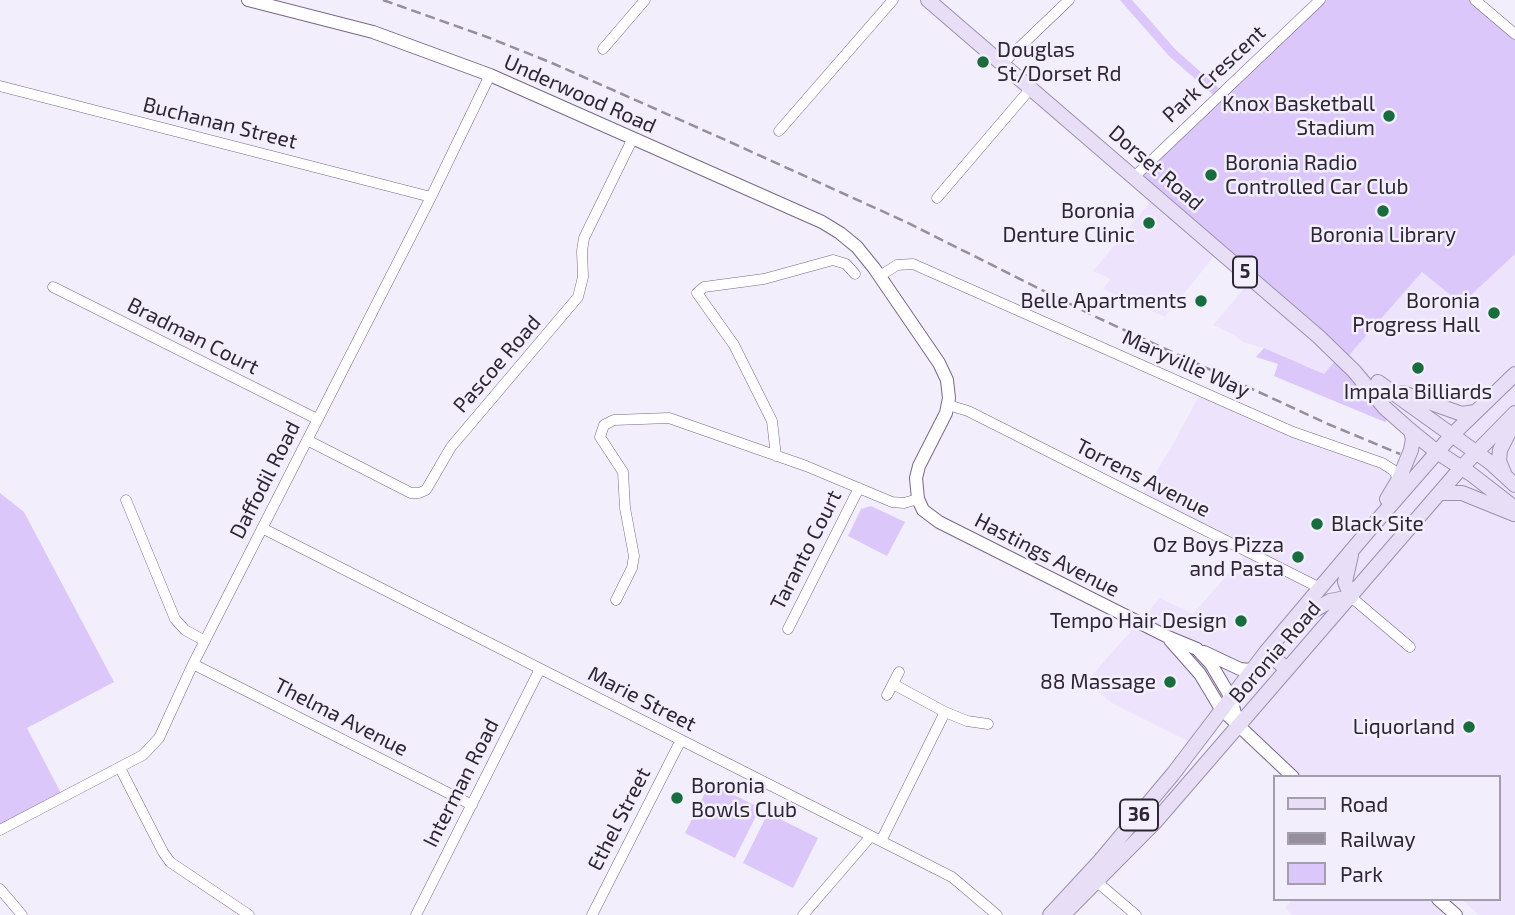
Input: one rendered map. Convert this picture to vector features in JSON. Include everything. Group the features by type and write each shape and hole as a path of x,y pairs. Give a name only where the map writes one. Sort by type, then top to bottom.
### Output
{"main road":[{"name":"Underwood Road","path":"248,0 373,33 490,75 832,228 853,243 877,272"},
{"name":"Dorset Road","path":"928,0 1298,318 1354,371 1371,393 1411,431 1515,508"},
{"path":"877,272 944,372 949,391 948,405 919,466 916,484 918,499"},
{"name":"Dorset Road","path":"1354,371 1415,399 1468,415 1475,412"},
{"name":"Boronia Road","path":"1050,915 1173,774 1230,696 1369,530 1452,435 1515,374"},
{"name":"Dorset Road","path":"1378,382 1504,473 1515,485"},
{"name":"Boronia Road","path":"1063,915 1156,821 1461,468 1515,413"},
{"path":"1504,473 1499,461 1500,450 1515,420"},
{"name":"Boronia Road","path":"1369,530 1399,479 1411,450 1411,431"},
{"path":"1440,494 1462,493 1515,514"},
{"name":"Hastings Avenue","path":"918,499 927,514 939,522 1197,649 1211,664 1230,696 1239,727"},
{"path":"1287,626 1330,601 1351,597 1345,582 1352,551"},
{"name":"Hastings Avenue","path":"1168,637 1200,674 1220,709 1291,775"},
{"path":"1197,649 1240,669 1251,670"},
{"path":"1266,652 1287,669"},
{"path":"1439,901 1456,915"}],"street":[{"path":"603,49 645,0"},
{"path":"779,131 893,0"},
{"path":"1002,64 1069,0"},
{"name":"Park Crescent","path":"1134,177 1320,0"},
{"path":"1475,0 1515,34"},
{"name":"Daffodil Road","path":"0,830 143,755 159,738 193,664 431,197 490,75"},
{"name":"Buchanan Street","path":"0,86 431,197"},
{"path":"937,198 1031,88"},
{"name":"Pascoe Road","path":"307,440 411,492 426,490 451,447 578,297 583,277 584,237 633,138"},
{"path":"776,456 772,421 734,345 697,293 704,287 764,279 833,260 846,264 855,274"},
{"name":"Maryville Way","path":"877,272 897,265 913,264 1281,427 1378,462 1393,470 1399,479"},
{"name":"Bradman Court","path":"52,287 317,419"},
{"name":"Torrens Avenue","path":"948,405 968,411 1320,588"},
{"path":"616,600 632,568 634,556 625,508 623,472 600,437 604,425 620,419 669,418 776,456 892,502 904,503 918,499"},
{"name":"Taranto Court","path":"788,629 859,488"},
{"path":"126,500 175,620 184,630 205,641"},
{"name":"Marie Street","path":"262,528 952,877 997,915"},
{"path":"1351,597 1410,647"},
{"name":"Thelma Avenue","path":"193,664 472,805"},
{"name":"Interman Road","path":"416,915 540,669"},
{"path":"887,695 899,672"},
{"path":"893,684 945,712 967,721 988,724"},
{"path":"803,915 876,838 945,712"},
{"name":"Ethel Street","path":"593,915 681,740"},
{"path":"120,768 170,862 246,914"},
{"path":"1097,882 1136,915"},
{"path":"0,890 22,915"}],"shaded area":[{"path":"1156,195 1219,250 1165,317 1103,289 1111,279 1093,271"},
{"path":"1515,254 1515,915 1479,915 1463,901 1501,901 1501,775 1284,775 1221,709 1196,745 1112,703 1086,682 1160,598 1193,614 1247,552 1140,498 1201,392 1395,472 1413,439 1344,361 1422,272 1454,298 1469,297"},
{"path":"1253,278 1339,356 1324,374 1267,349 1243,342 1213,325"},
{"path":"1290,901 1453,901 1442,915 1293,915 1285,908"}],"green space":[{"path":"1120,0 1132,0 1175,49 1223,92 1320,0 1475,0 1515,34 1515,254 1469,297 1462,299 1454,298 1422,272 1344,361 1392,414 1385,422 1274,376 1278,364 1256,357 1264,348 1324,374 1339,356 1134,177 1217,98 1169,56"},
{"path":"0,493 24,512 114,682 27,728 63,797 0,830"},
{"path":"871,506 905,522 887,556 848,536 861,509"},
{"path":"710,783 760,808 735,858 685,833"},
{"path":"768,813 818,838 793,888 743,863"}],"railway":[{"path":"383,0 552,63 730,142 906,222 1094,316 1328,424 1400,454"}],"place":[{"name":"Douglas St/Dorset Rd","path":"983,62"},
{"name":"Knox Basketball Stadium","path":"1389,116"},
{"name":"Boronia Radio Controlled Car Club","path":"1211,175"},
{"name":"Boronia Library","path":"1383,211"},
{"name":"Boronia Denture Clinic","path":"1149,223"},
{"name":"Belle Apartments","path":"1201,301"},
{"name":"Boronia Progress Hall","path":"1494,313"},
{"name":"Impala Billiards","path":"1418,368"},
{"name":"Black Site","path":"1317,524"},
{"name":"Oz Boys Pizza and Pasta","path":"1298,557"},
{"name":"Tempo Hair Design","path":"1241,621"},
{"name":"88 Massage","path":"1170,682"},
{"name":"Liquorland","path":"1469,727"},
{"name":"Boronia Bowls Club","path":"677,798"}]}
